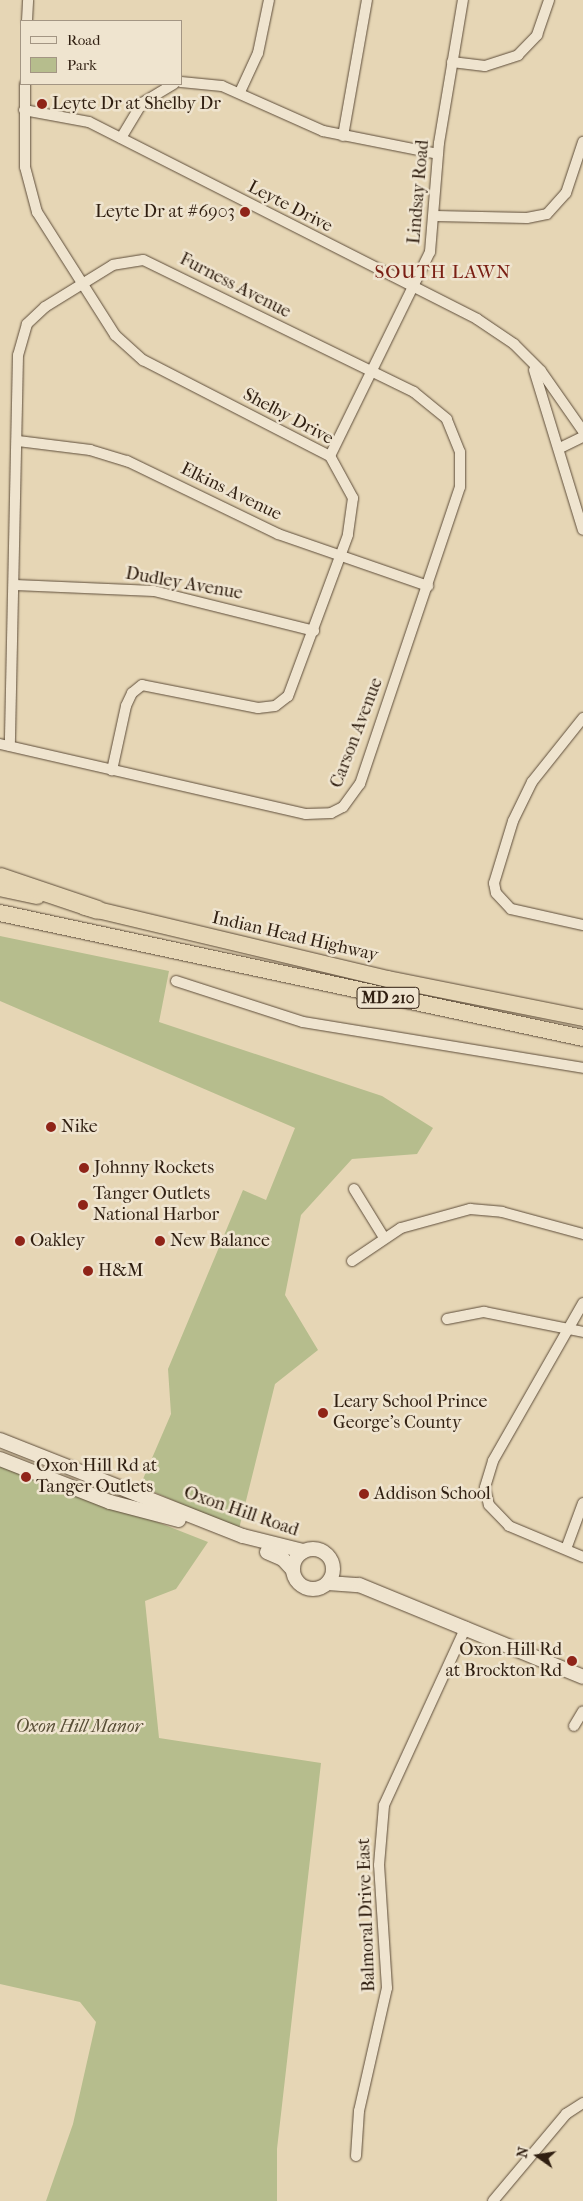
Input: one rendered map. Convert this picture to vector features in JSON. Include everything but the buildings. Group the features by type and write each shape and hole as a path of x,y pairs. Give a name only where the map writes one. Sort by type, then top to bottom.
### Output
{"highway":[{"path":"0,876 98,910"},
{"name":"Indian Head Highway","path":"0,888 379,977 583,1018"},
{"name":"MD 210","path":"0,913 583,1038"}],"main road":[{"name":"Oxon Hill Road","path":"0,1440 243,1536 302,1551"},
{"name":"Oxon Hill Road","path":"0,1459 110,1502 174,1518 274,1554 292,1570"},
{"path":"359,1585 328,1583 311,1589 295,1579 292,1570 302,1551 325,1552 333,1566 359,1585 466,1627 583,1677"},
{"path":"328,1583 333,1566"}],"street":[{"path":"27,20 28,0"},
{"path":"240,92 258,53 269,0"},
{"path":"343,136 367,0"},
{"name":"Lindsay Road","path":"330,456 416,288 430,252 435,216 438,154 462,0"},
{"path":"452,62 492,66 518,55 536,35 549,0"},
{"path":"182,82 212,83 240,92 309,126 343,136 438,154"},
{"name":"Shelby Drive","path":"25,85 25,167 34,206 109,327 136,357 330,456 353,498 352,522 292,692 275,706 250,707 156,684 142,685 126,706 112,770"},
{"path":"121,138 142,103 172,85"},
{"name":"Leyte Drive","path":"24,110 79,118 492,328 530,360 583,431"},
{"path":"435,216 527,218 547,214 566,193 583,143"},
{"name":"Furness Avenue","path":"5,745 15,585 18,355 24,328 32,316 82,282 126,260 149,262 372,372"},
{"name":"Leyte Drive","path":"530,360 544,390 583,530"},
{"name":"Carson Avenue","path":"5,745 306,814 339,809 360,784 460,488 459,448 438,410 414,392 372,372"},
{"path":"560,448 583,437"},
{"name":"Elkins Avenue","path":"18,441 90,450 127,461 278,534 428,586"},
{"name":"Dudley Avenue","path":"15,585 154,592 314,631"},
{"path":"583,718 532,782 494,875 496,893 510,909 583,925"},
{"path":"176,981 302,1022 583,1068"},
{"path":"354,1189 383,1236"},
{"path":"352,1261 383,1236 416,1222 470,1209 502,1212 583,1234"},
{"path":"583,1303 570,1329 493,1461 484,1488 489,1505 503,1522 583,1556"},
{"path":"447,1319 484,1312 583,1332"},
{"path":"566,1549 583,1503"},
{"name":"Balmoral Drive East","path":"356,2156 359,2111 387,1988 379,1865 384,1805 466,1627"},
{"path":"574,1726 583,1711"},
{"path":"493,2201 566,2114 583,2103"}],"green space":[{"path":"0,936 169,971 159,1022 382,1096 433,1128 417,1154 352,1159 301,1215 285,1295 318,1350 275,1384 239,1529 140,1486 171,1414 168,1369 243,1190 266,1200 295,1128 0,1001"},
{"name":"Oxon Hill Manor","path":"0,1460 208,1542 176,1589 145,1601 159,1738 321,1763 277,2149 277,2201 46,2201 73,2124 96,2022 80,2002 0,1984"}],"place":[{"name":"Leyte Dr at Shelby Dr","path":"42,104"},
{"name":"Leyte Dr at #6903","path":"245,212"},
{"name":"Nike","path":"51,1127"},
{"name":"Johnny Rockets","path":"84,1168"},
{"name":"Tanger Outlets National Harbor","path":"83,1205"},
{"name":"Oakley","path":"20,1241"},
{"name":"New Balance","path":"160,1241"},
{"name":"H&M","path":"88,1271"},
{"name":"Leary School Prince George's County","path":"323,1413"},
{"name":"Oxon Hill Rd at Tanger Outlets","path":"26,1477"},
{"name":"Addison School","path":"364,1494"},
{"name":"Oxon Hill Rd at Brockton Rd","path":"572,1661"}],"district":[{"name":"SOUTH LAWN","path":"443,273"}]}
